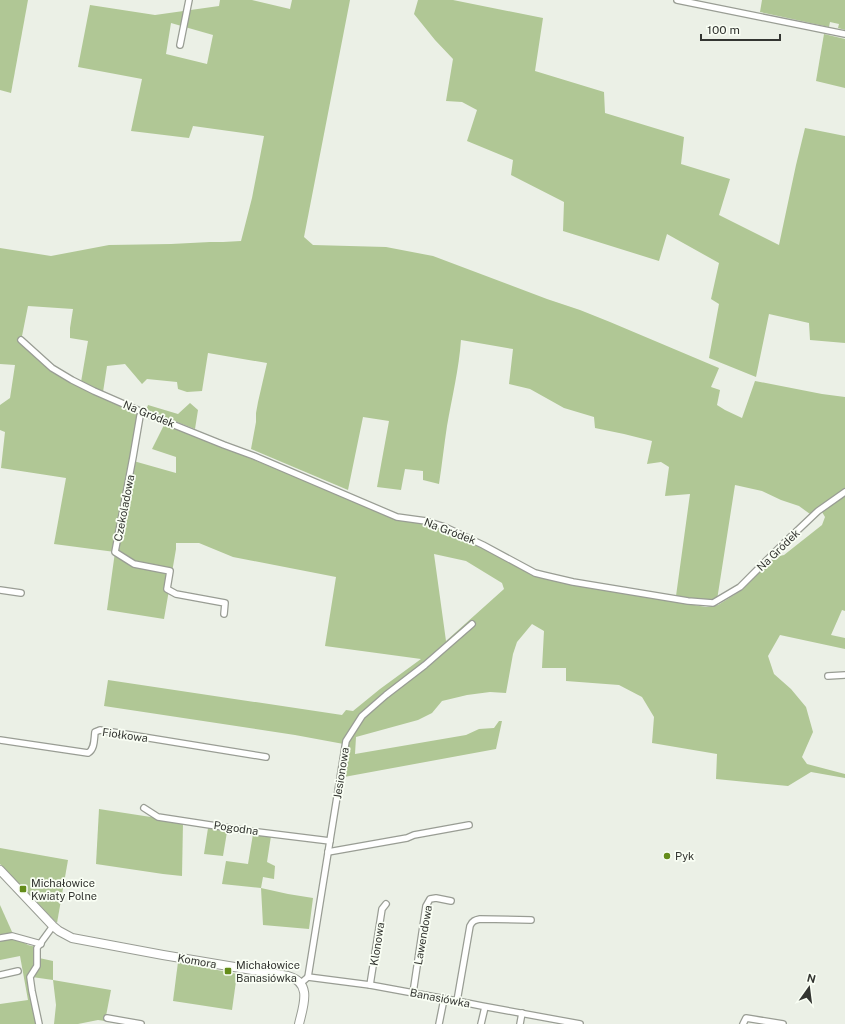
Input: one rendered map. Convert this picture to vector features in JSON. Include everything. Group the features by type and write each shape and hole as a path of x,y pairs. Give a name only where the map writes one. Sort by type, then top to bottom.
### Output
{"street":[{"path":"180,45 189,0"},
{"path":"677,0 845,34"},
{"name":"Na Gródek","path":"21,340 52,368 94,391 397,516 426,521 446,527 539,574 573,582 713,603 740,587 818,511 845,492"},
{"name":"Czekoladowa","path":"142,412 139,421 134,457 115,552 134,564 170,571 167,589 176,594 225,602 224,614"},
{"path":"0,590 20,593"},
{"name":"Jesionowa","path":"308,977 346,741 362,716 386,695 425,665 472,624"},
{"path":"828,676 845,675"},
{"name":"Fiołkowa","path":"0,740 88,753 92,751 95,732 100,730 266,757"},
{"name":"Pogodna","path":"144,808 158,817 249,831 330,841"},
{"path":"328,852 408,838 414,835 469,824"},
{"name":"Komora","path":"0,870 54,926 65,935 79,940 217,965 288,976 301,983"},
{"name":"Lawendowa","path":"413,993 426,906 430,899 436,898 451,901"},
{"name":"Klonowa","path":"370,985 382,909 386,904"},
{"path":"457,1000 471,923 474,920 480,919 531,920"},
{"path":"38,1024 30,976 37,966 37,948 54,926"},
{"path":"0,938 12,936 41,944"},
{"path":"0,975 18,971"},
{"path":"299,1024 305,994 301,983 308,977"},
{"name":"Banasiówka","path":"308,977 370,985 444,999 457,1000 485,1007 580,1024"},
{"path":"439,1024 444,999"},
{"path":"481,1024 485,1007"},
{"path":"520,1024 522,1013"},
{"path":"107,1018 141,1024"},
{"path":"743,1024 746,1018 783,1024"}],"green space":[{"path":"0,0 28,0 11,93 0,90"},
{"path":"220,0 252,0 290,9 292,0 350,0 304,237 313,245 386,247 433,256 610,322 719,368 711,387 720,390 717,405 742,418 755,381 845,397 845,488 810,514 799,506 781,500 762,491 735,485 717,600 708,601 676,596 690,494 665,496 669,467 661,462 647,464 652,441 595,428 594,417 564,408 530,389 509,384 513,349 461,340 459,362 447,426 439,484 423,480 423,471 405,469 401,490 377,487 389,421 363,417 348,490 251,449 258,402 267,363 208,353 202,391 187,392 178,389 177,382 147,379 142,384 125,364 107,366 103,392 81,382 88,341 70,338 73,309 28,306 22,336 18,339 51,370 139,413 130,460 176,473 176,457 152,449 165,423 397,519 425,523 561,582 706,607 718,605 742,590 775,557 784,555 822,525 825,517 822,512 845,493 845,611 842,610 831,635 845,638 845,649 780,635 768,656 774,674 791,689 806,707 813,732 802,757 807,764 845,774 845,778 811,772 788,786 716,779 717,754 652,743 654,717 642,697 619,685 566,681 566,668 542,668 544,631 532,624 517,642 513,654 506,693 490,692 467,695 442,701 432,713 418,720 356,737 355,754 466,735 479,729 494,728 499,721 502,721 496,749 344,777 349,745 295,735 104,706 108,680 342,715 346,710 353,711 421,659 325,646 336,577 233,557 199,543 176,543 164,619 107,610 115,552 54,544 66,478 1,468 5,432 0,430 0,405 10,398 15,365 0,364 0,248 51,256 109,245 241,241 252,198 264,136 193,126 189,138 131,131 142,79 78,67 90,5 155,15 219,6","holes":["171,23 213,35 207,64 166,54","434,554 466,561 502,583 504,589 446,641"]},
{"path":"418,0 453,0 543,18 535,71 604,92 605,113 684,137 681,164 730,179 719,215 779,245 805,128 845,136 845,343 810,340 809,323 769,314 756,377 709,358 719,304 711,299 719,263 667,234 659,261 563,231 564,202 511,175 513,160 467,141 477,110 462,102 446,101 453,59 414,14"},
{"path":"762,0 845,0 845,30 838,28 839,24 830,22 829,27 760,12"},
{"path":"824,34 845,39 845,88 816,81"},
{"path":"190,403 198,410 195,429 146,410 148,405 178,414"},
{"path":"99,809 183,822 182,876 96,864"},
{"path":"208,828 227,832 223,856 204,854"},
{"path":"253,834 271,836 267,862 275,866 274,879 263,877 261,888 222,884 226,861 248,864"},
{"path":"0,848 68,860 57,923 0,864"},
{"path":"261,888 313,898 309,929 263,925"},
{"path":"0,905 13,934 0,936"},
{"path":"8,939 21,941 36,947 34,966 27,978 36,1024 0,1024 0,1004 28,1000 20,956 0,960 0,940"},
{"path":"39,958 53,961 53,980 32,977"},
{"path":"178,962 237,974 232,1010 173,1001"},
{"path":"53,980 111,990 105,1021 98,1020 78,1024 54,1024 56,1005"}],"place":[{"name":"Pyk","path":"667,856"},
{"name":"Michałowice Kwiaty Polne","path":"23,889"},
{"name":"Michałowice Banasiówka","path":"228,971"}]}
